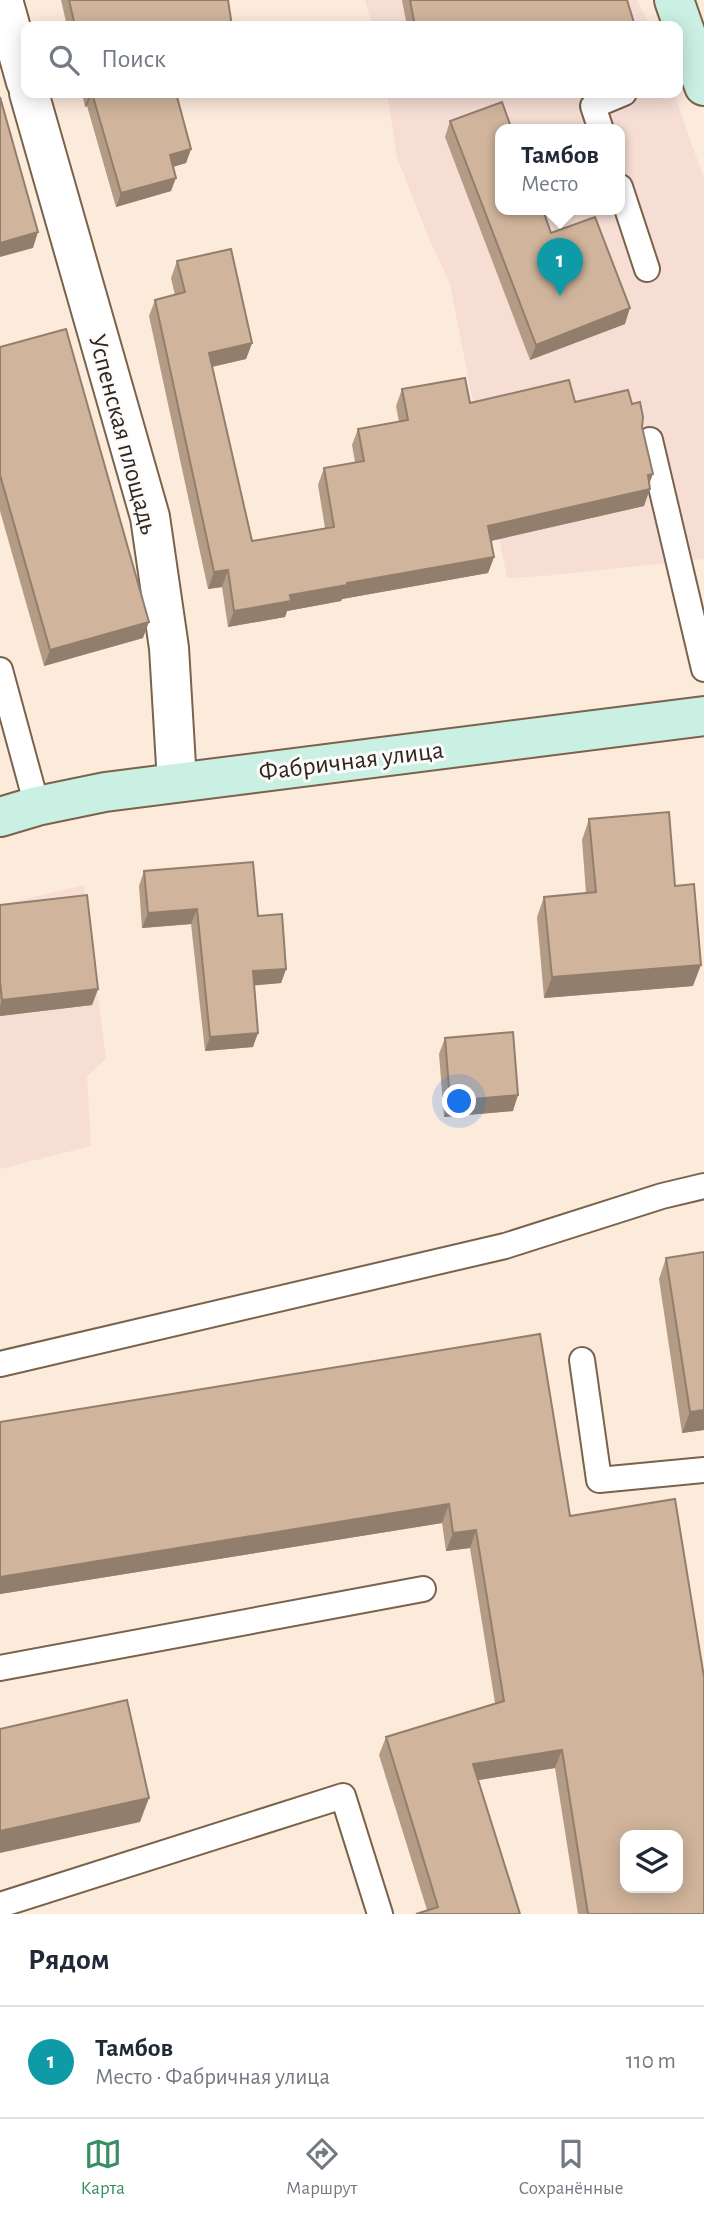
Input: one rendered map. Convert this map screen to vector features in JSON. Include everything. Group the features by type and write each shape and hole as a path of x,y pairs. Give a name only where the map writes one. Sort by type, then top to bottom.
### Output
{"street":[{"path":"3,0 21,64"},
{"path":"674,0 679,21"},
{"path":"683,36 692,72"},
{"name":"Успенская площадь","path":"30,98 150,517 169,648 177,782"},
{"name":"Фабричная улица","path":"0,817 37,806 105,792 704,716"}],"lane":[{"path":"599,124 593,106 612,98"},
{"path":"625,202 647,270"},
{"path":"649,440 704,669"},
{"path":"0,670 37,806"},
{"path":"0,1364 505,1245 662,1196 704,1186"},
{"path":"582,1360 599,1480 704,1470"},
{"path":"0,1668 423,1589"},
{"path":"0,1905 343,1796 380,1914"}],"shaded area":[{"path":"365,0 637,0 648,21 371,21"},
{"path":"388,98 676,98 704,179 704,559 507,578 450,284 397,157"},
{"path":"84,885 106,1059 87,1076 91,1146 0,1169 0,905"}],"building":[{"path":"69,0 228,0 231,21 74,21"},
{"path":"410,0 627,0 633,21 414,21"},
{"path":"0,97 38,232 0,243"},
{"path":"93,98 177,98 191,149 170,155 176,178 121,193"},
{"path":"502,102 510,124 495,124 495,215 545,215 551,233 595,217 630,308 536,345 450,121"},
{"path":"231,249 252,343 209,353 252,541 334,527 324,468 364,461 358,429 408,420 402,389 465,378 470,403 569,380 575,402 628,390 632,404 640,402 642,427 653,474 648,475 650,489 488,526 494,557 347,583 290,595 291,601 234,611 228,570 214,572 155,300 185,292 177,261"},
{"path":"66,329 149,622 50,650 0,475 0,347"},
{"path":"669,812 675,886 694,884 701,965 552,977 544,897 596,892 589,819"},
{"path":"253,862 258,916 282,914 286,969 253,971 258,1033 210,1037 197,909 148,913 144,871"},
{"path":"87,895 98,989 2,1000 0,905"},
{"path":"513,1032 518,1095 450,1101 445,1038"},
{"path":"704,1252 704,1410 690,1412 666,1258"},
{"path":"540,1334 570,1516 675,1499 704,1677 704,1914 588,1914 562,1750 473,1764 520,1914 416,1914 438,1907 386,1737 504,1701 476,1530 453,1533 449,1504 0,1577 0,1422"},
{"path":"127,1700 149,1798 0,1831 0,1729"}],"place":[{"name":"Тамбов","path":"560,296"}]}
